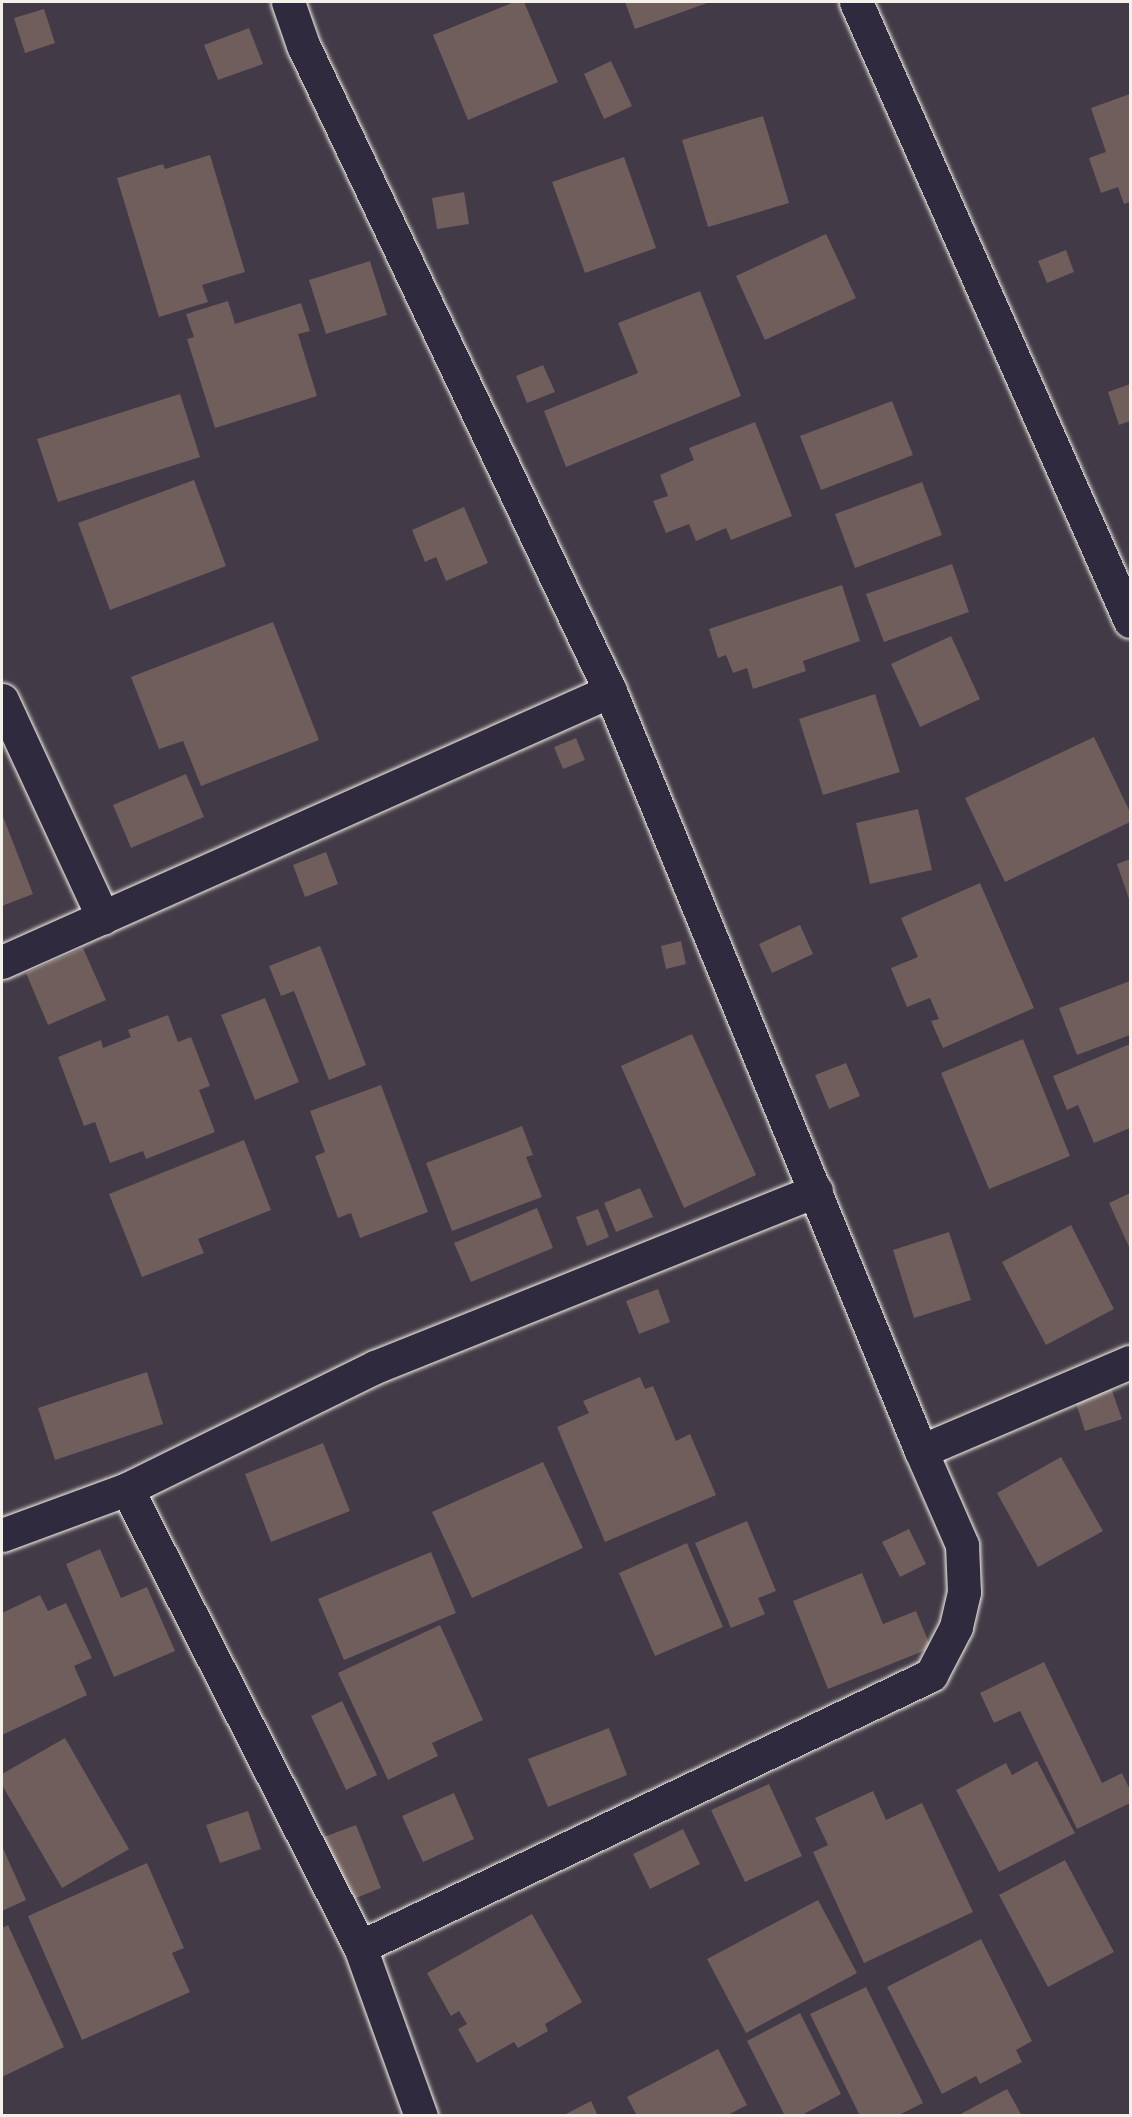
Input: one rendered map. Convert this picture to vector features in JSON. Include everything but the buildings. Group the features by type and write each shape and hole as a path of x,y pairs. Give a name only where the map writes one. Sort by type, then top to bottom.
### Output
{"street":[{"path":"288,2 303,45 610,691 921,1451 962,1545 964,1592 956,1627 931,1675 360,1947"},
{"path":"856,2 1131,621"},
{"path":"2,962 610,691"},
{"path":"2,700 103,918"},
{"path":"2,1535 128,1489 375,1368 816,1191"},
{"path":"921,1451 1131,1362"},
{"path":"128,1489 360,1947 421,2115"}]}
